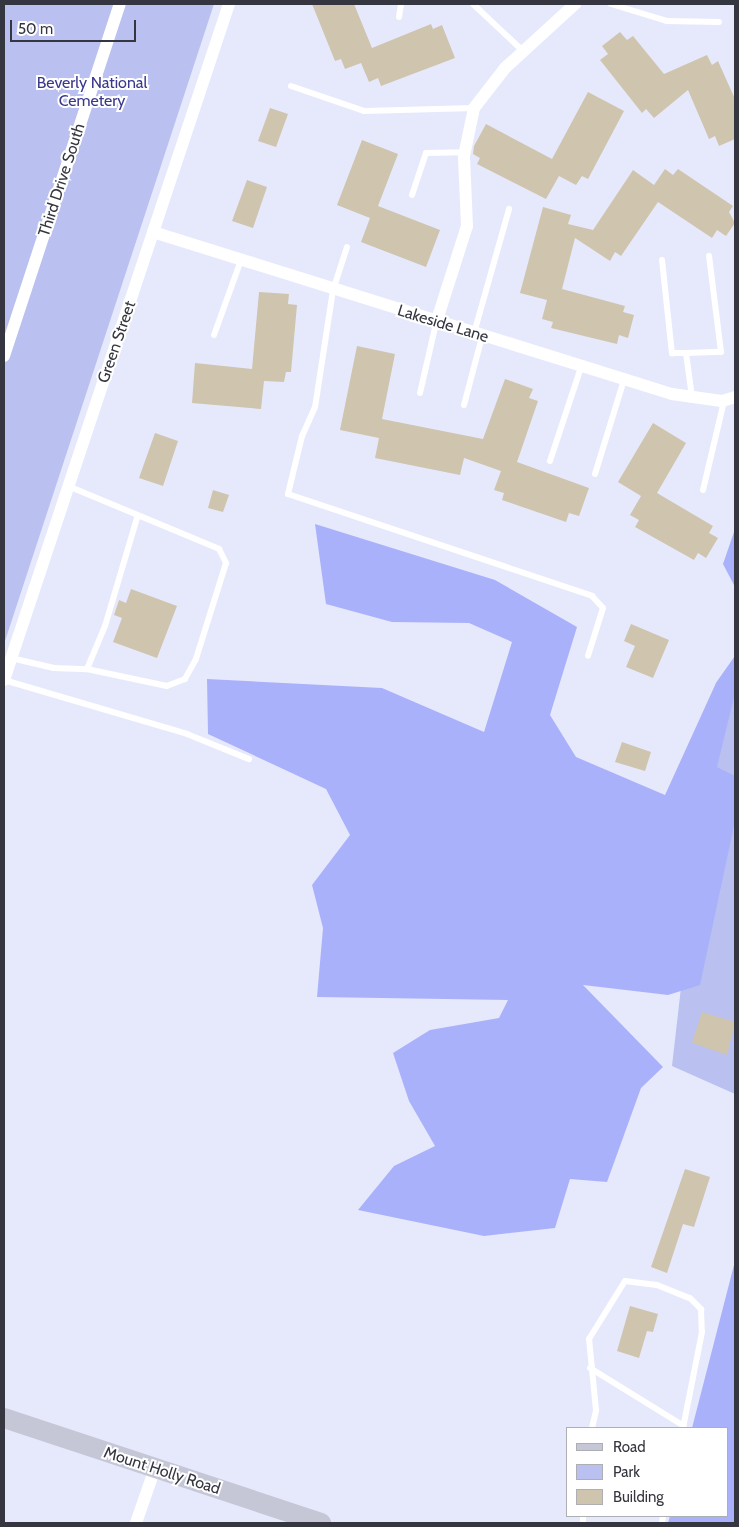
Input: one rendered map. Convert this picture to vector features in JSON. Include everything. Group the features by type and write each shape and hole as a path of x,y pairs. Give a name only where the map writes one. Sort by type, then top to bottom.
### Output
{"main road":[{"name":"Mount Holly Road","path":"4,1418 321,1523"}],"street":[{"name":"Third Drive South","path":"4,356 120,4"},
{"name":"Green Street","path":"4,680 230,4"},
{"path":"436,323 467,226 465,152 474,108 523,51 575,4"},
{"name":"Lakeside Lane","path":"153,232 436,323 624,380 692,397 730,399"},
{"path":"136,1523 154,1468"}],"lane":[{"path":"399,16 401,4"},
{"path":"473,4 523,51"},
{"path":"615,5 667,21 719,22"},
{"path":"291,86 364,111 474,108"},
{"path":"412,195 426,153 465,152"},
{"path":"464,405 478,336 509,209"},
{"path":"347,248 333,290 315,407 302,436 288,494 592,596 604,608 588,656"},
{"path":"662,260 672,354 720,352 709,256"},
{"path":"214,335 241,260"},
{"path":"420,393 436,323"},
{"path":"686,353 692,397"},
{"path":"550,460 581,367"},
{"path":"594,474 624,380"},
{"path":"703,490 730,399"},
{"path":"11,658 54,668 87,669 167,686 185,679 226,574 219,549 137,518 122,506 68,486"},
{"path":"87,669 105,626 137,518"},
{"path":"4,680 187,734 250,759"},
{"path":"590,1368 684,1427 702,1332 701,1309 690,1298 658,1286 625,1281 589,1340 590,1368 596,1410 592,1427"}],"green space":[{"name":"Beverly National Cemetery","path":"4,4 214,4 4,644"},
{"path":"735,656 735,1094 672,1066 716,683"}],"shaded area":[{"path":"315,524 495,580 577,627 550,715 576,757 665,795 716,683 735,656 735,693 717,767 735,776 735,821 700,985 668,995 583,985 663,1067 641,1088 607,1182 570,1179 555,1228 484,1236 358,1210 394,1166 435,1146 409,1101 393,1053 430,1030 499,1018 508,1000 317,997 323,928 312,885 350,835 326,789 208,734 207,679 382,688 484,732 512,642 469,623 392,622 326,604"},
{"path":"735,529 735,587 723,564"},
{"path":"735,1261 735,1523 668,1523 670,1517 729,1517 729,1427 692,1427"}],"building":[{"path":"312,4 354,4 372,48 431,24 433,29 442,25 455,58 381,86 378,78 369,82 361,63 345,69 341,59 335,61"},
{"path":"620,32 627,40 633,36 664,74 707,55 712,65 718,61 735,99 735,139 719,146 715,136 709,139 688,90 654,118 646,109 642,113 600,60 608,54 602,46"},
{"path":"588,92 624,111 588,179 582,176 576,185 559,176 546,199 477,164 480,158 473,154 474,146 486,124 552,159"},
{"path":"270,108 288,114 276,147 258,141"},
{"path":"362,140 398,154 378,206 440,230 426,267 361,242 370,218 337,205"},
{"path":"665,169 673,175 678,169 733,206 729,212 735,223 726,236 717,230 712,238 658,202 621,256 615,252 610,261 575,238 562,289 625,306 623,312 634,315 628,338 619,335 617,344 551,328 553,322 542,319 547,300 520,293 543,207 571,215 568,224 593,230 633,170 654,185"},
{"path":"247,180 267,187 253,228 232,221"},
{"path":"259,292 289,294 288,304 297,305 291,372 286,372 284,382 264,381 261,409 192,403 195,363 252,369"},
{"path":"357,346 395,354 382,419 483,439 505,379 533,389 529,398 538,401 517,462 589,488 579,516 569,513 566,522 502,500 504,493 494,490 501,471 464,458 460,475 375,458 379,438 340,430"},
{"path":"653,423 686,443 657,493 713,526 709,533 718,538 706,558 698,553 694,560 635,527 639,520 630,515 641,496 618,482"},
{"path":"155,433 178,441 163,486 139,478"},
{"path":"213,490 229,495 223,512 208,508"},
{"path":"131,589 177,606 157,658 113,642 122,618 114,615 119,600 126,603"},
{"path":"631,624 669,640 653,678 626,667 635,646 624,641"},
{"path":"622,742 651,752 645,771 615,762"},
{"path":"702,1012 735,1022 727,1055 692,1043"},
{"path":"685,1169 710,1177 694,1227 683,1224 667,1273 651,1267"},
{"path":"630,1306 658,1314 653,1332 647,1331 639,1358 617,1351"}]}
